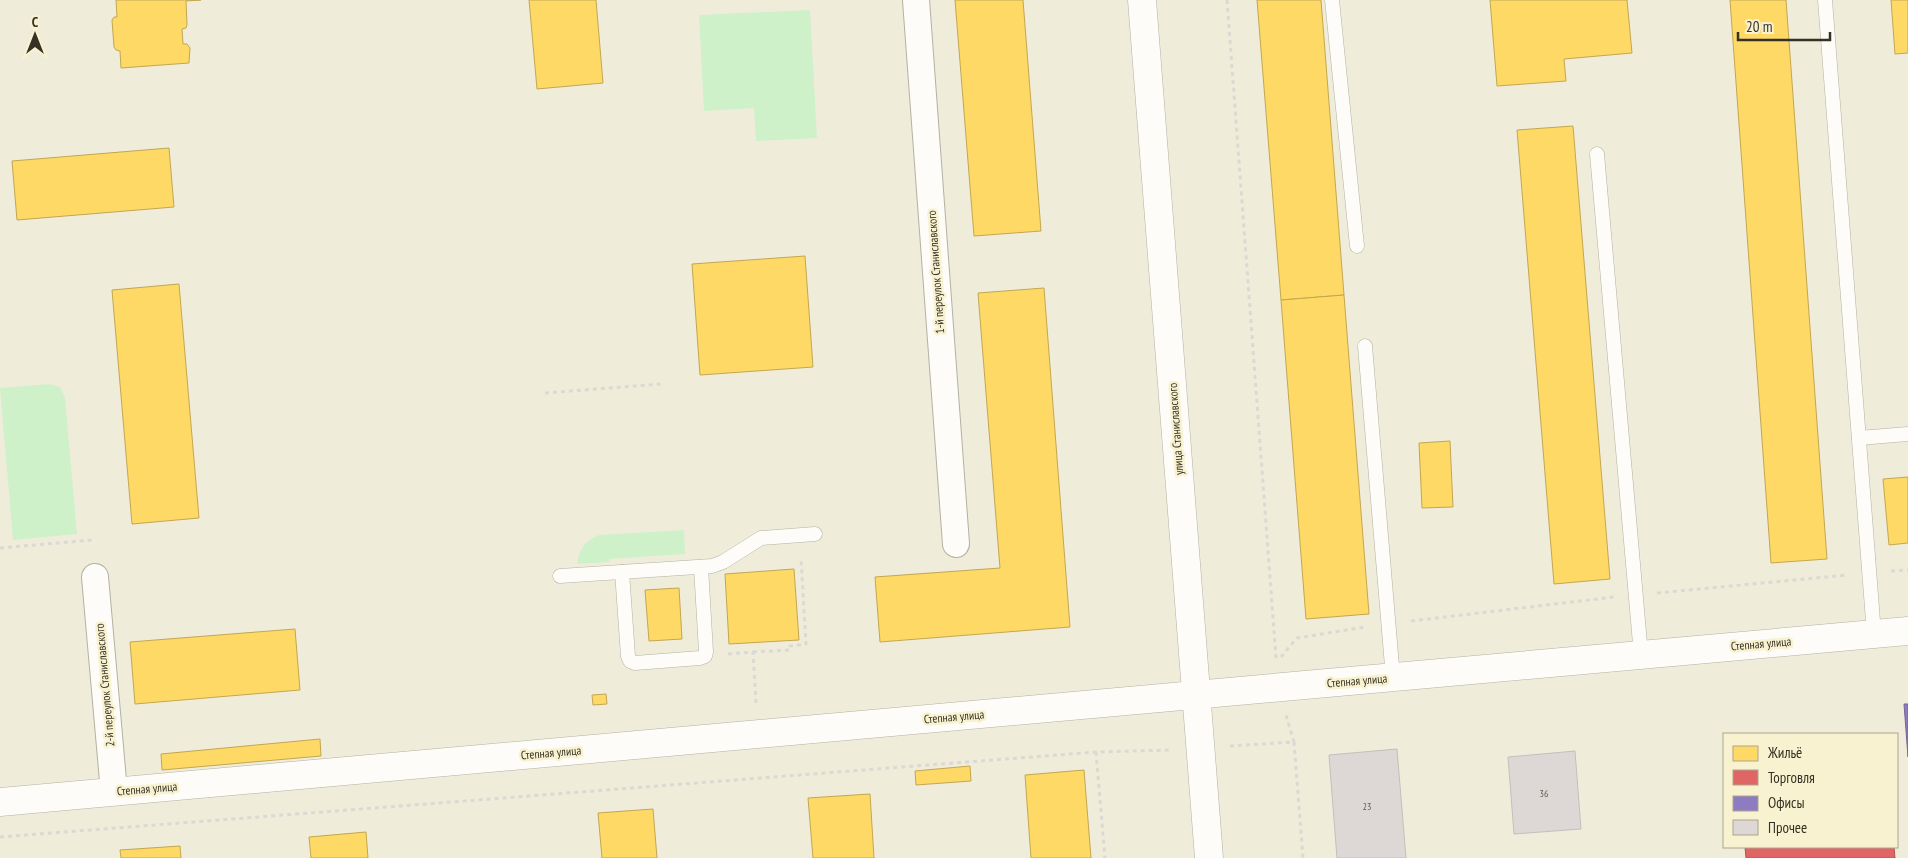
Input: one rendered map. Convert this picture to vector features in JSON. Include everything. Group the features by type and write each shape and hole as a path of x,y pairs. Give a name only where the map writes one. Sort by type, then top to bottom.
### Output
{"street":[{"name":"1-й переулок Станиславского","path":"916,0 956,544"},
{"name":"улица Станиславского","path":"1142,0 1210,858"},
{"name":"2-й переулок Станиславского","path":"95,577 114,792"},
{"name":"Степная улица","path":"0,802 1908,631"}],"lane":[{"path":"1332,0 1357,246"},
{"path":"1825,0 1874,634"},
{"path":"1597,154 1641,655"},
{"path":"1365,346 1393,678"},
{"path":"1859,438 1908,434"},
{"path":"560,576 718,565 761,538 815,534"},
{"path":"622,572 628,656 630,661 700,658 706,652 701,567"}],"path":[{"path":"1227,0 1276,662 1297,638 1388,623 1636,595 1869,573"},
{"path":"545,393 661,384"},
{"path":"705,655 790,650 790,646 806,644 799,535"},
{"path":"0,548 92,540"},
{"path":"752,652 756,702"},
{"path":"1279,688 1294,742 1303,858"},
{"path":"0,837 1096,752 1200,749 1294,742"},
{"path":"1096,752 1105,858"}],"green space":[{"path":"810,10 817,138 756,141 754,108 704,111 699,15"},
{"path":"49,384 60,387 65,398 77,534 13,540 0,388"},
{"path":"684,530 685,554 609,559 609,562 577,564 579,554 584,546 599,535"}],"building: Жильё":[{"path":"116,0 201,0 186,1 187,25 186,28 182,29 183,44 187,44 190,48 189,63 121,68 120,51 114,47 112,20 114,17 117,17"},
{"path":"529,0 596,0 603,83 537,89"},
{"path":"955,0 1023,0 1041,231 974,236"},
{"path":"1257,0 1321,0 1344,295 1281,300"},
{"path":"1490,0 1627,0 1632,53 1564,59 1566,81 1497,86"},
{"path":"1730,0 1786,0 1827,559 1771,563"},
{"path":"1891,0 1908,0 1908,53 1895,54"},
{"path":"1573,126 1610,579 1554,584 1517,130"},
{"path":"169,148 174,207 17,220 12,161"},
{"path":"805,256 813,367 700,375 692,264"},
{"path":"179,284 199,518 132,524 112,290"},
{"path":"1044,288 1070,627 880,642 875,577 1000,568 978,293"},
{"path":"1344,295 1369,614 1306,619 1281,300"},
{"path":"1450,441 1453,507 1422,508 1419,443"},
{"path":"1908,477 1908,543 1889,545 1883,479"},
{"path":"794,569 799,640 729,644 725,574"},
{"path":"679,588 682,639 649,641 645,590"},
{"path":"295,629 300,690 135,704 130,642"},
{"path":"606,694 607,704 593,705 592,695"},
{"path":"320,739 321,756 162,770 161,754"},
{"path":"970,766 971,781 916,785 915,771"},
{"path":"1084,770 1091,858 1031,858 1025,775"},
{"path":"870,794 874,858 813,858 808,798"},
{"path":"653,809 657,858 602,858 598,813"},
{"path":"366,832 368,858 311,858 309,837"},
{"path":"180,846 181,858 121,858 120,850"}],"building: Торговля":[{"path":"1745,848 1894,848 1895,858 1746,858"}],"building: Офисы":[{"path":"1904,704 1908,704 1908,757"}],"building: Прочее":[{"path":"1397,749 1406,858 1337,858 1329,755"},
{"path":"1575,751 1581,829 1514,834 1508,757"}]}
